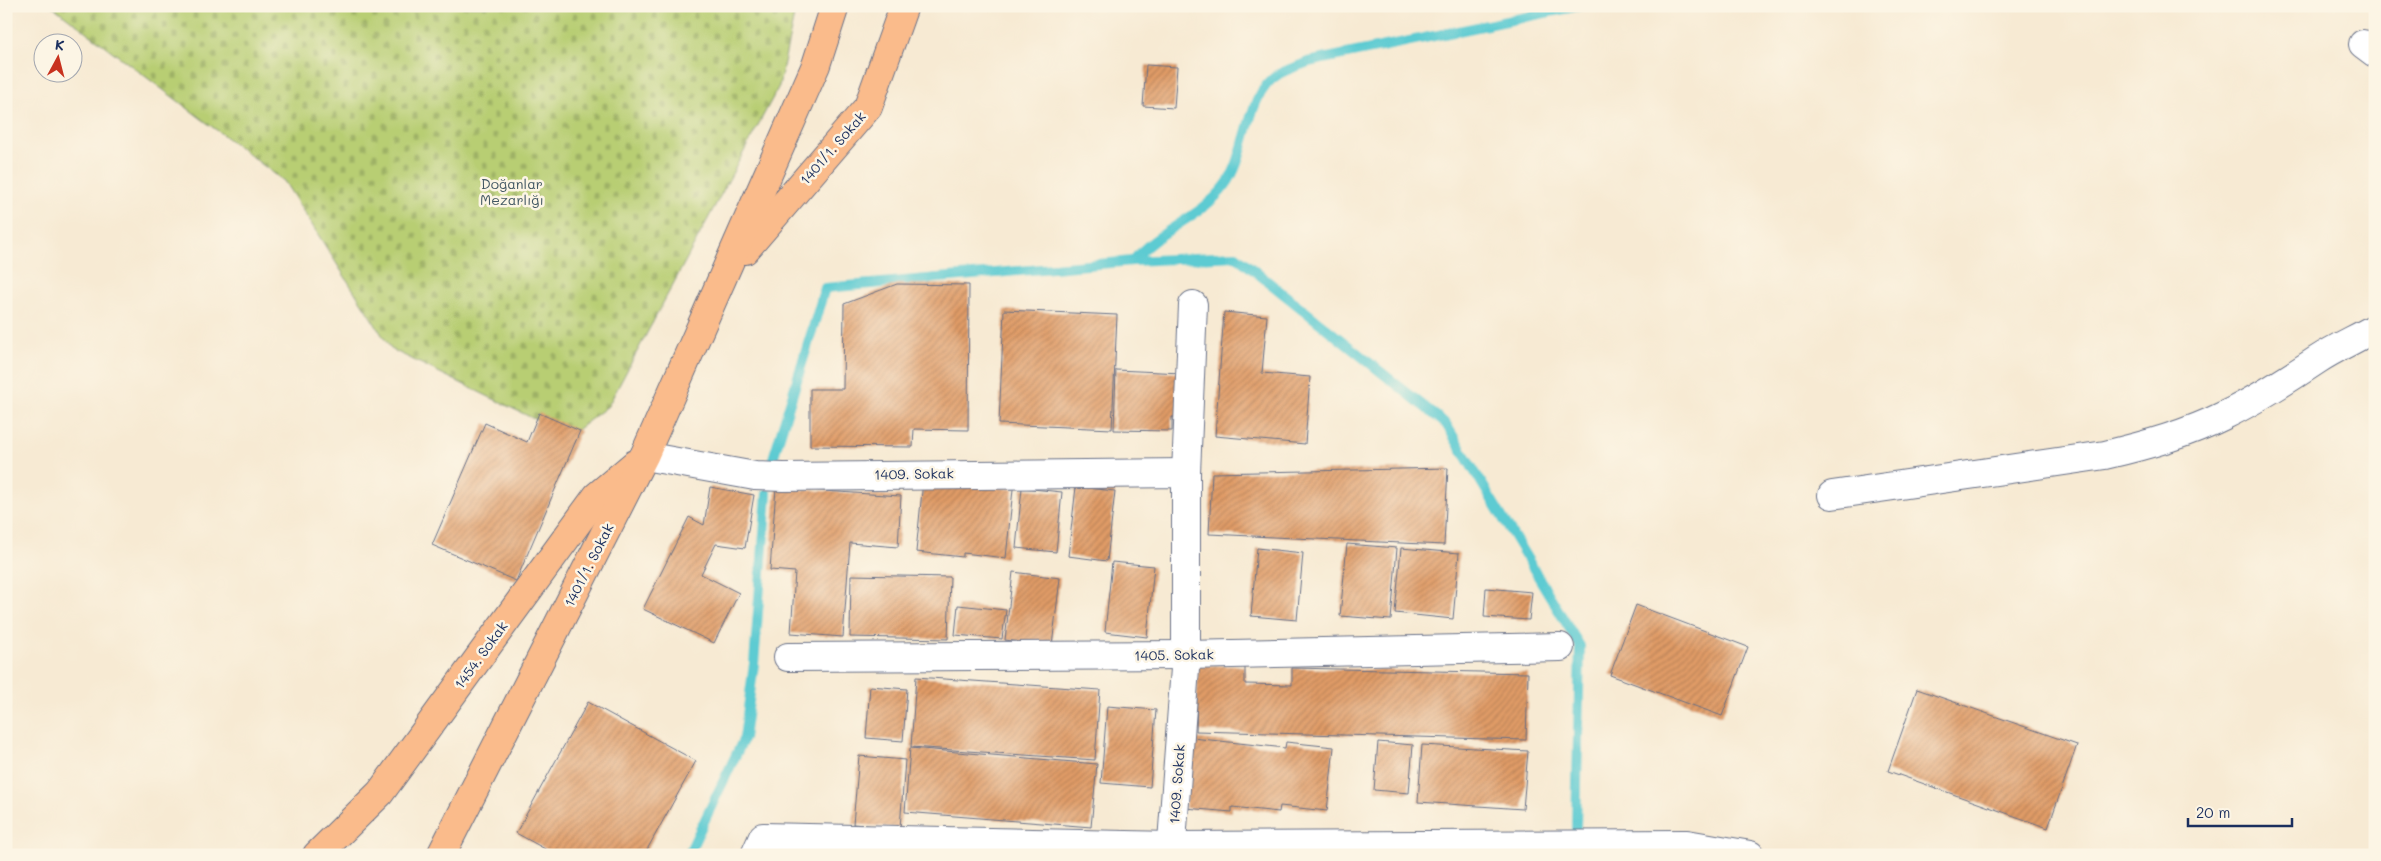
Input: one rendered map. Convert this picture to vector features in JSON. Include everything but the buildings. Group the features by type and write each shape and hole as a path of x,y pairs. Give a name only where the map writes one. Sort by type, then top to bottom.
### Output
{"main road":[{"name":"1401/1. Sokak","path":"441,855 644,456 728,270 816,65 835,6"},
{"name":"1401/1. Sokak","path":"728,270 868,107 904,6"},
{"name":"1454. Sokak","path":"317,855 380,792 598,496 644,456"}],"street":[{"name":"1409. Sokak","path":"1172,851 1186,655 1186,473 1194,305"},
{"path":"1832,495 2105,455 2146,445 2186,432 2233,412 2288,380 2319,358 2375,328"},
{"name":"1409. Sokak","path":"644,456 755,476 783,477 1186,473"},
{"name":"1405. Sokak","path":"788,657 1186,655 1560,647"},
{"path":"755,855 763,837 1172,851 1687,844 1750,855"}],"green space":[{"name":"Doğanlar Mezarlığı","path":"52,6 796,6 779,86 608,406 569,436 391,349 284,181"}],"waterway":[{"path":"1133,261 1154,241 1204,207 1225,186 1239,158 1259,96 1279,74 1308,62 1579,6"},
{"path":"772,462 825,288 1133,261 1236,256 1446,424 1580,646 1576,829"},
{"path":"688,855 744,738 754,664 767,494"}]}
